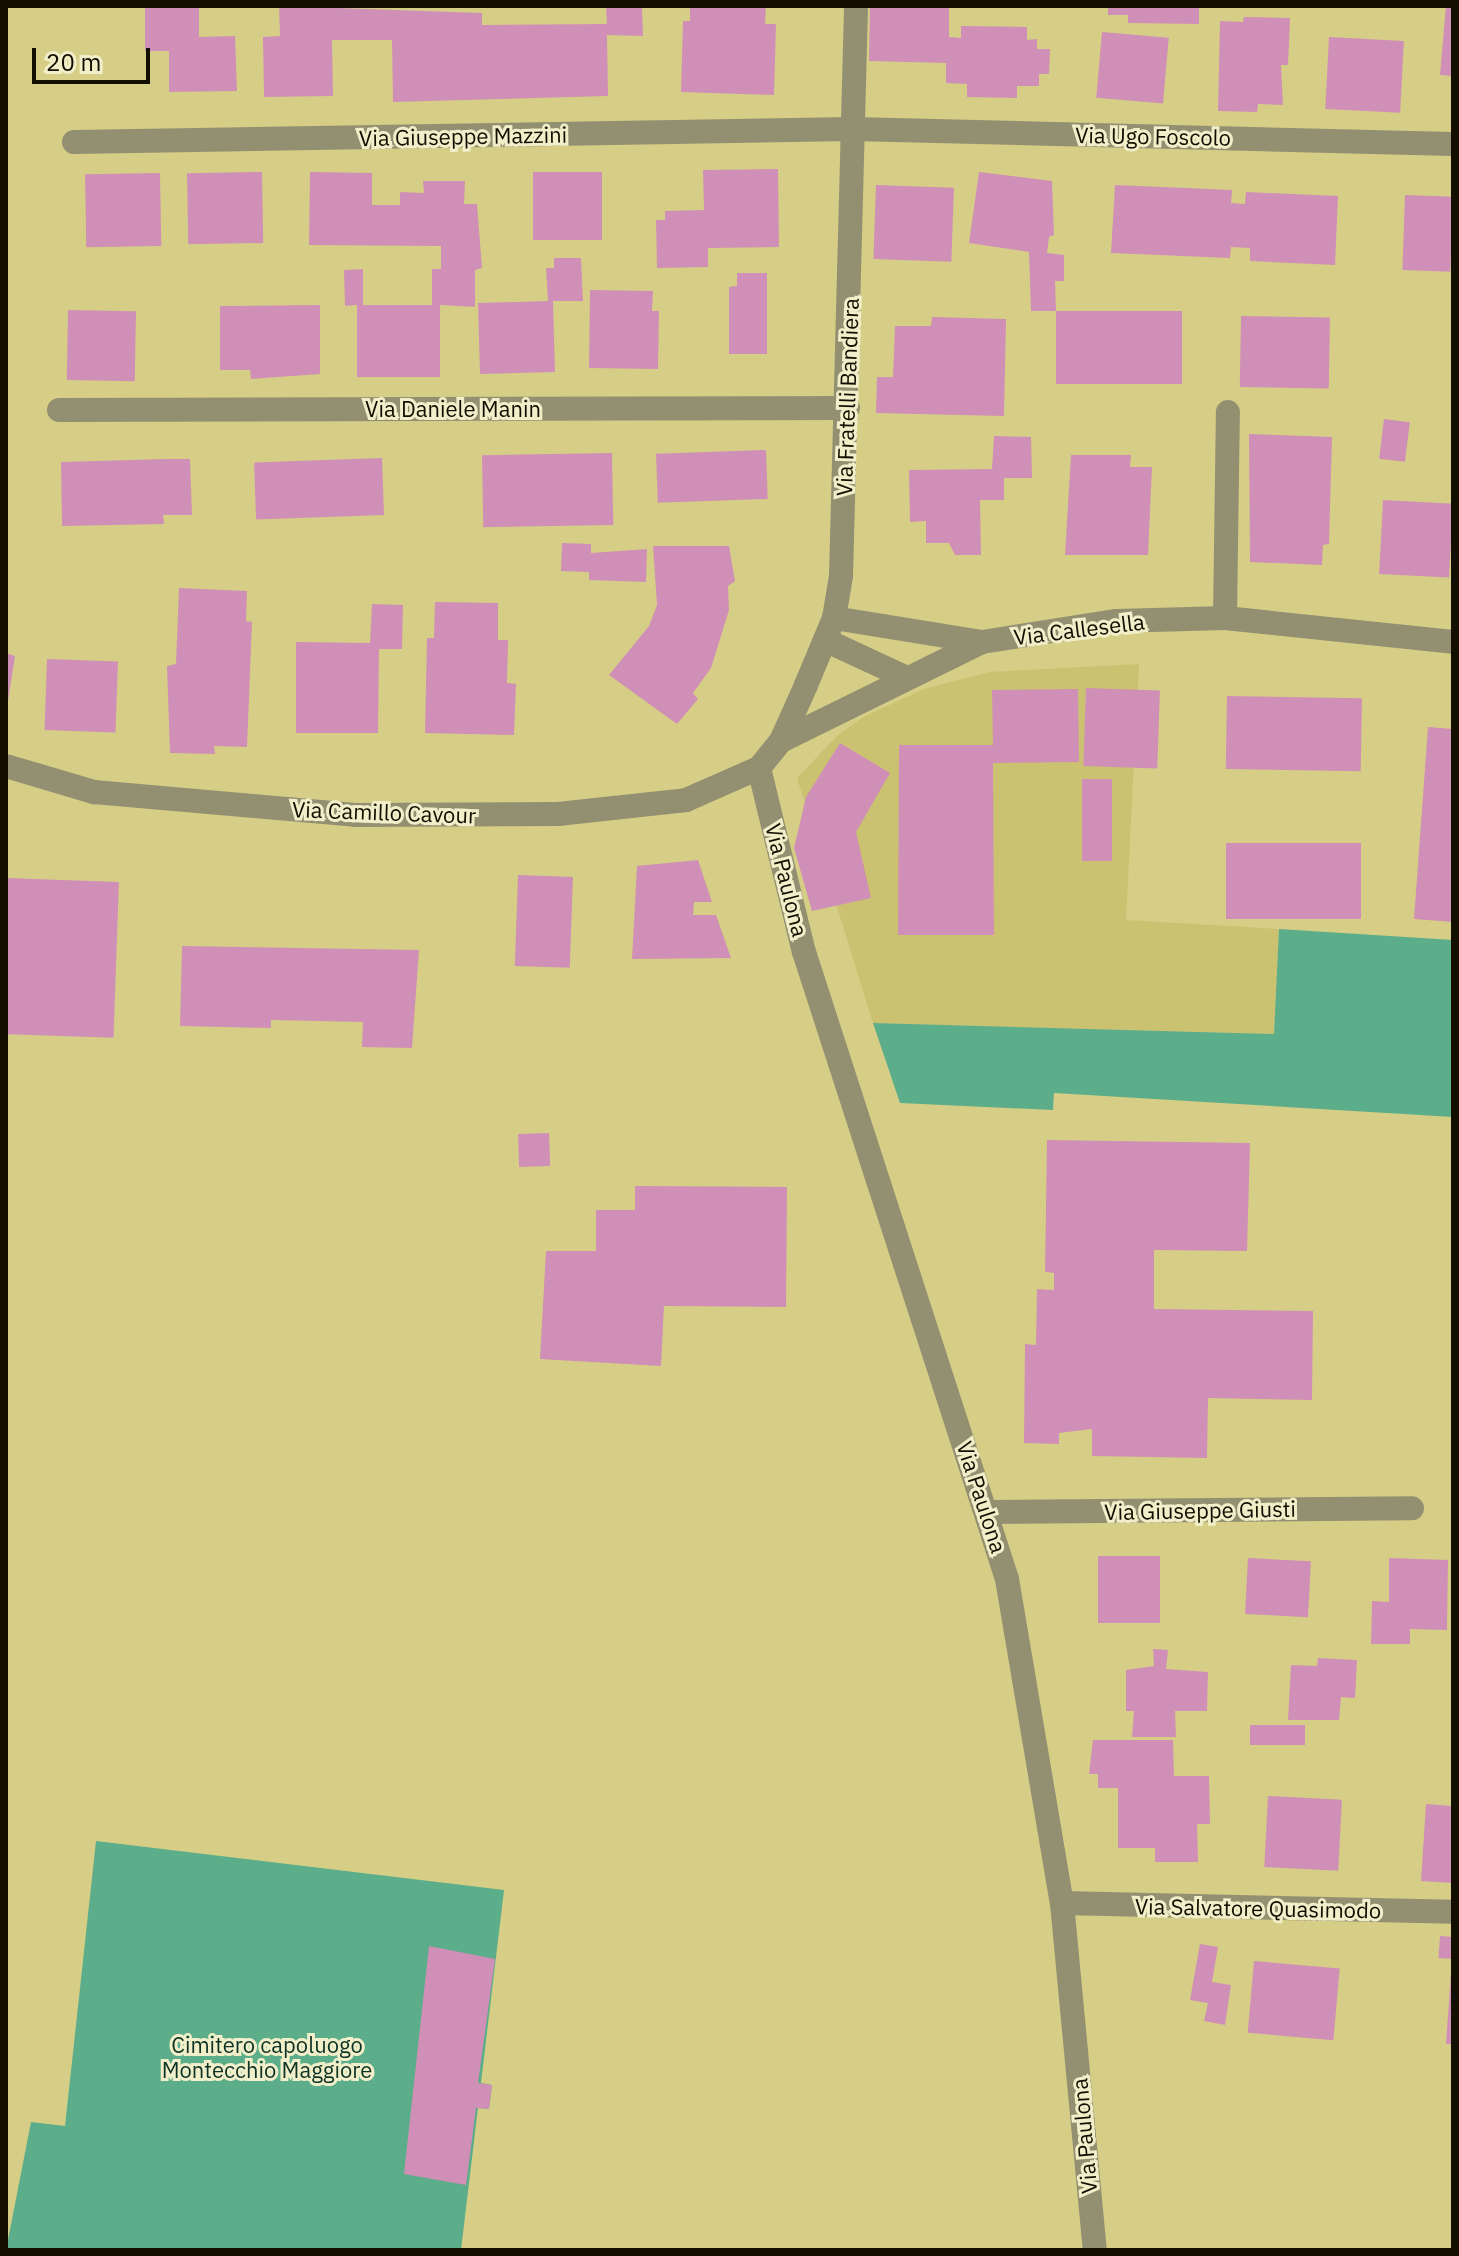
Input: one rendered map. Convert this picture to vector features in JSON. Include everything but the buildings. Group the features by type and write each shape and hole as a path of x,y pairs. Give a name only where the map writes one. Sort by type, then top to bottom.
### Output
{"street":[{"name":"Via Fratelli Bandiera","path":"759,768 781,741 830,629 848,408 856,6"},
{"name":"Via Giuseppe Mazzini","path":"74,142 853,129"},
{"name":"Via Ugo Foscolo","path":"853,129 1453,144"},
{"name":"Via Daniele Manin","path":"59,410 848,408"},
{"path":"1225,618 1228,412"},
{"name":"Via Callesella","path":"830,629 982,642 1116,621 1225,618 1453,642"},
{"path":"830,629 907,678"},
{"name":"Via Callesella","path":"781,741 982,642"},
{"name":"Via Camillo Cavour","path":"6,766 94,792 355,815 558,814 644,805 686,800 759,768"},
{"name":"Via Paulona","path":"759,768 809,967 988,1512 1007,1579 1062,1903 1095,2250"},
{"name":"Via Giuseppe Giusti","path":"988,1512 1412,1508"},
{"name":"Via Salvatore Quasimodo","path":"1062,1903 1453,1912"}],"shaded area":[{"path":"1139,664 1126,920 1279,929 1274,1034 873,1023 797,778 837,736 863,717 924,689 989,672"}],"green space":[{"path":"1279,929 1453,940 1453,1117 1054,1093 1053,1110 900,1103 873,1023 1274,1034"},
{"name":"Cimitero capoluogo Montecchio Maggiore","path":"96,1841 504,1890 481,2083 492,2085 489,2109 478,2108 461,2250 6,2250 31,2122 65,2126"}]}
